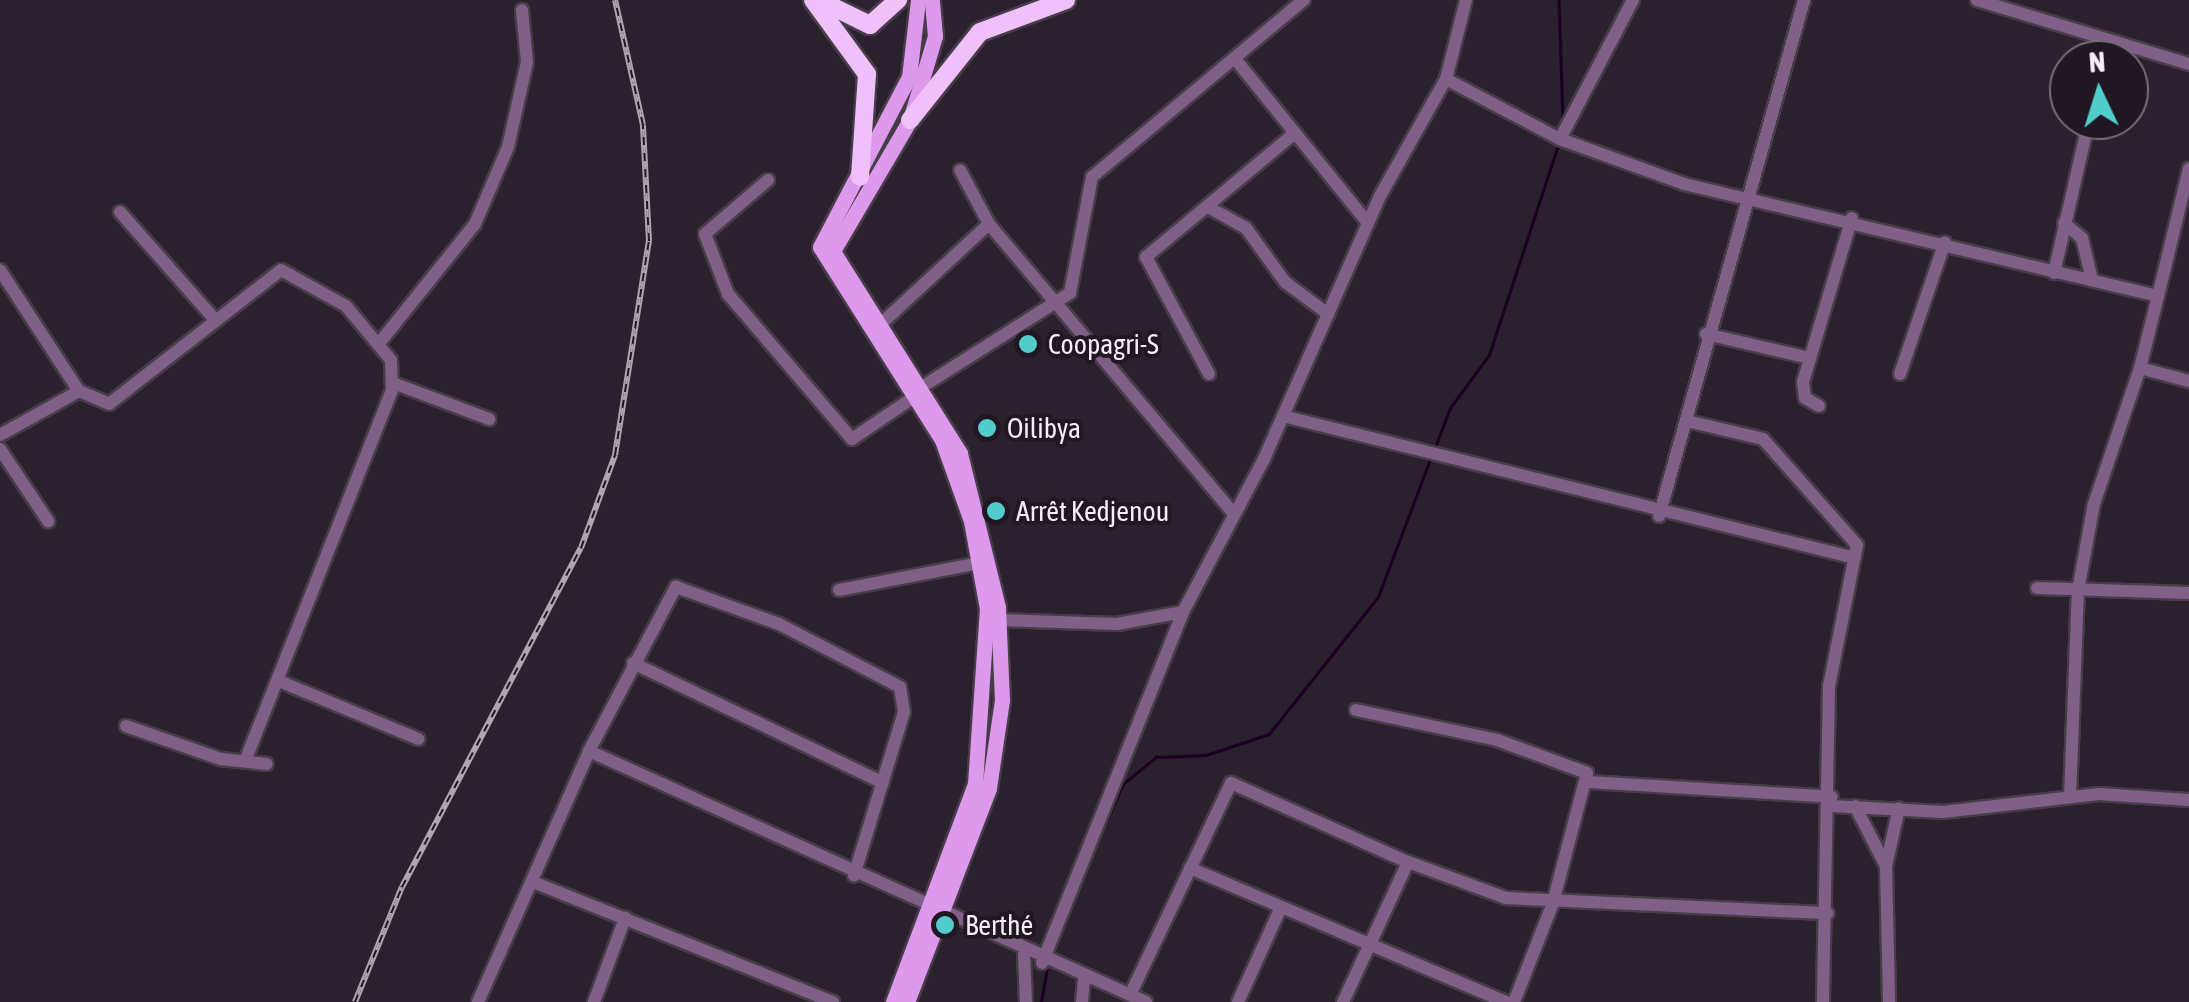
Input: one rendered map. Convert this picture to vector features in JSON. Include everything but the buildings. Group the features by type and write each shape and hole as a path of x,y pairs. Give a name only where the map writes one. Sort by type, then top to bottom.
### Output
{"highway":[{"path":"813,0 866,74 860,178"},
{"path":"823,0 850,23 870,25 898,0"},
{"path":"910,120 980,32 1066,0"}],"main road":[{"path":"893,1002 937,915 982,745 989,650 979,564 952,461 922,390 820,248 860,178 909,77 918,0"},
{"path":"906,1002 992,775 999,620 973,486 883,322 833,251 910,120 934,36 932,0"}],"street":[{"path":"768,180 705,234 728,294 852,439 1062,301 1075,286 1092,177 1304,0"},
{"path":"1042,963 1183,612 1283,416 1368,223 1446,79 1466,0"},
{"path":"1560,139 1633,0"},
{"path":"1659,516 1687,421 1743,192 1804,0"},
{"path":"1978,0 2009,4 2108,40"},
{"path":"380,341 455,254 495,178 527,62 522,10"},
{"path":"2149,52 2189,64"},
{"path":"1236,60 1368,223"},
{"path":"1446,79 1560,139 1684,184 1743,192 1945,242 2054,274 2158,296"},
{"path":"1209,374 1146,257 1210,208 1295,133"},
{"path":"2054,274 2084,140"},
{"path":"2070,797 2078,590 2094,504 2140,368 2189,169"},
{"path":"960,170 989,224 1062,301 1232,512"},
{"path":"1210,208 1246,228 1285,282 1328,314"},
{"path":"120,212 216,321"},
{"path":"1820,406 1802,392 1852,218"},
{"path":"2064,223 2082,238 2092,280"},
{"path":"883,322 989,224"},
{"path":"1900,374 1945,242"},
{"path":"0,270 79,391 122,402 272,274 290,270 380,341 393,382 279,682 246,758"},
{"path":"1706,334 1810,358"},
{"path":"2140,368 2189,381"},
{"path":"393,382 489,419"},
{"path":"0,436 79,391"},
{"path":"1283,416 1659,516 1855,558"},
{"path":"1687,421 1763,439 1852,535 1855,558 1830,686 1832,801 1824,1002"},
{"path":"0,448 48,522"},
{"path":"839,590 979,564"},
{"path":"478,1002 589,751 676,588 778,624 900,687 904,712 854,876"},
{"path":"2037,588 2189,593"},
{"path":"999,620 1117,624 1183,612"},
{"path":"633,663 883,782"},
{"path":"279,682 418,738"},
{"path":"1356,710 1497,740 1579,768 1589,782 1899,808 2070,797 2189,800"},
{"path":"126,726 221,759 246,758 267,764"},
{"path":"589,751 1042,963 1146,1002"},
{"path":"1514,1002 1553,903 1589,782"},
{"path":"1130,995 1231,783 1408,862 1506,898 1828,913"},
{"path":"1855,806 1886,866"},
{"path":"1890,1002 1886,866 1899,808"},
{"path":"1344,1002 1408,862"},
{"path":"1190,868 1506,1002"},
{"path":"533,882 833,1002"},
{"path":"1238,1002 1281,907"},
{"path":"594,1002 625,918"},
{"path":"1024,954 1026,1002"},
{"path":"1082,1002 1084,979"}],"waterway":[{"path":"1559,0 1563,123"},
{"path":"1434,450 1450,408 1489,355 1558,145"},
{"path":"1106,822 1123,784 1156,757 1206,755 1269,734 1378,597 1431,457"},
{"path":"1041,1002 1048,963"}],"railway":[{"path":"355,1002 402,887 581,548 615,455 649,241 643,125 615,0"}],"place":[{"name":"Coopagri-S","path":"1028,344"},
{"name":"Oilibya","path":"987,428"},
{"name":"Arrêt Kedjenou","path":"996,511"},
{"name":"Berthé","path":"945,925"}]}
